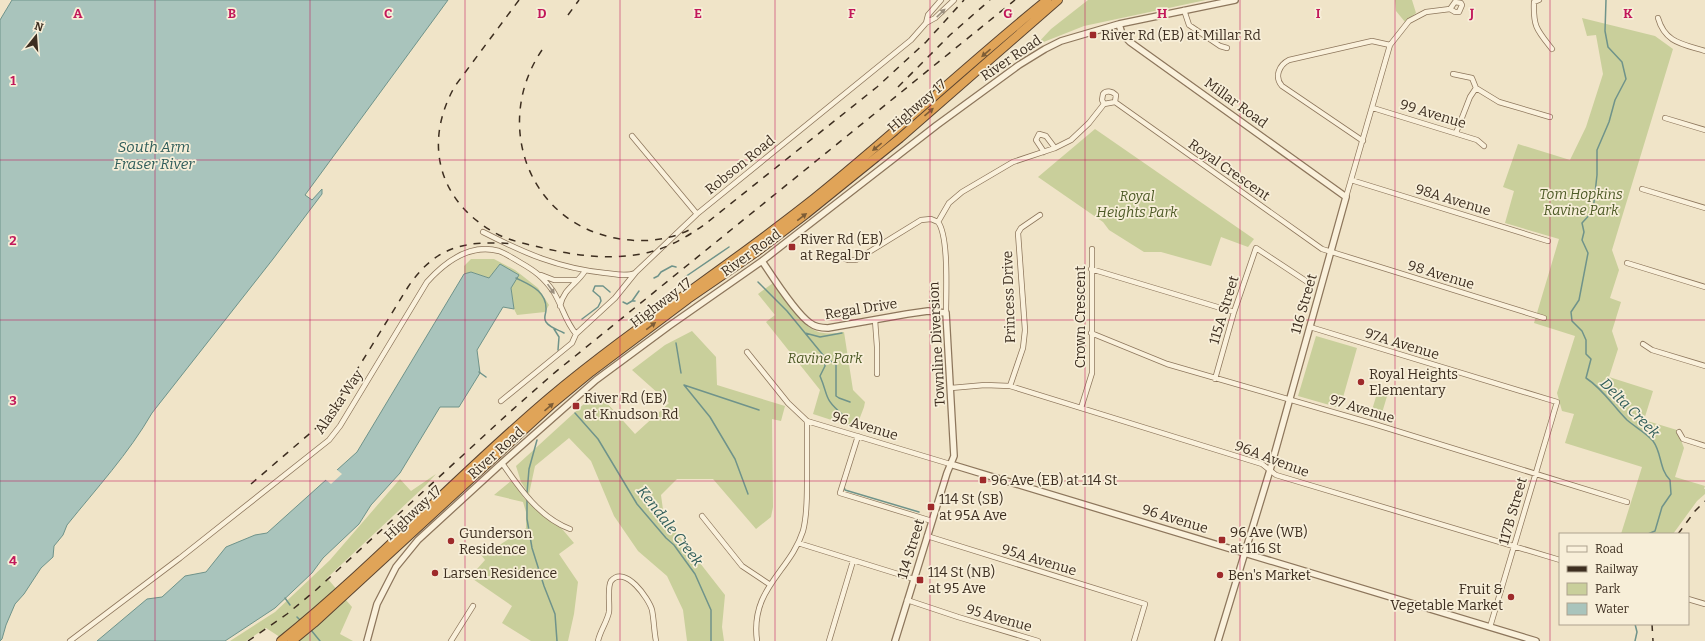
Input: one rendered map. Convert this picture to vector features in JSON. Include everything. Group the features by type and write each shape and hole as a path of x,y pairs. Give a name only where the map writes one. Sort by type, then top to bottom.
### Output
{"highway":[{"name":"Highway 17","path":"292,641 311,620 547,400 587,366 753,246 803,207 894,132 1047,0"},
{"name":"Highway 17","path":"311,620 557,400 591,372 688,299 755,253 812,210 896,141 1058,0"},
{"name":"Highway 17","path":"281,641 301,630"}],"street":[{"name":"Robson Road","path":"926,23 928,15 941,0"},
{"name":"Robson Road","path":"501,401 572,343 576,334 615,298 636,272 697,214 905,45 926,23 935,18 954,0"},
{"name":"River Road","path":"367,641 377,604 389,580 404,557 418,540 502,463 596,380 658,334 762,261 927,132 1024,62 1061,41 1119,24 1235,0"},
{"path":"1540,0 1533,1 1533,18 1539,33 1552,49"},
{"name":"116 Street","path":"1218,641 1270,470 1390,45 1409,21 1426,12 1450,9"},
{"path":"1184,10 1189,25 1220,46 1227,48"},
{"path":"1658,18 1662,30 1671,39 1705,51"},
{"name":"Millar Road","path":"1119,24 1122,34 1130,42 1346,197"},
{"path":"1363,141 1282,86 1277,75 1282,65 1289,60 1372,41 1390,45"},
{"path":"1453,74 1472,78 1476,88 1499,102 1550,117"},
{"path":"1456,133 1470,96 1476,88"},
{"name":"Royal Crescent","path":"938,222 949,203 962,192 1013,162 1024,157 1055,148 1071,140 1086,127 1104,104 1102,97 1103,94 1106,91 1110,91 1116,95 1115,102 1322,249 1331,253"},
{"path":"1104,104 1115,102"},
{"name":"99 Avenue","path":"1373,108 1477,140 1484,146"},
{"path":"1665,118 1705,130"},
{"path":"1044,152 1036,140 1039,134 1046,136 1055,148"},
{"path":"632,136 697,214"},
{"name":"98A Avenue","path":"1351,180 1548,241"},
{"path":"1642,188 1705,208"},
{"name":"Princess Drive","path":"1010,386 1022,348 1025,330 1018,233 1021,228 1040,215"},
{"path":"835,255 848,260 856,260 921,220 930,219 938,222"},
{"name":"Townline Diversion","path":"938,222 941,226 944,238 946,313 954,449 950,464"},
{"path":"483,232 536,257 561,266 585,271 625,275 636,272"},
{"name":"115A Street","path":"1215,379 1234,312 1256,248 1309,283"},
{"name":"Alaska Way","path":"70,641 180,558 329,440 340,426 427,282 444,266 461,254 470,251 488,249 506,254 539,274 554,292 570,327 576,334"},
{"name":"Crown Crescent","path":"1081,408 1092,373 1092,249"},
{"name":"98 Avenue","path":"1331,253 1544,318"},
{"name":"Regal Drive","path":"762,261 802,316 814,325 828,328 928,311 946,313"},
{"path":"1627,263 1705,286"},
{"path":"1091,269 1234,312"},
{"path":"560,306 566,291 576,280 581,277 585,271"},
{"path":"539,274 554,280 576,280"},
{"path":"875,320 878,347 877,374"},
{"name":"97A Avenue","path":"1310,327 1557,402"},
{"name":"97 Avenue","path":"1091,333 1167,364 1374,424 1627,502"},
{"path":"1643,344 1652,350 1705,366"},
{"path":"747,352 788,403 807,421 806,514 804,526 798,543 769,584 758,614 757,641"},
{"name":"96A Avenue","path":"951,388 985,385 1010,386 1262,464 1276,475 1559,560"},
{"name":"117B Street","path":"1490,627 1557,402"},
{"name":"96 Avenue","path":"807,421 1534,641"},
{"path":"1679,432 1683,439 1705,446"},
{"path":"858,436 840,493 932,520"},
{"path":"502,463 524,493 540,511 560,525 570,529"},
{"name":"114 Street","path":"895,641 950,464"},
{"path":"702,516 742,566 769,584"},
{"name":"95A Avenue","path":"927,536 1145,604 1134,641"},
{"path":"798,543 914,579"},
{"path":"829,641 853,561"},
{"path":"598,641 609,612 610,585 612,581 618,577 624,577 631,581 645,596 652,610 656,641"},
{"path":"1689,599 1705,604"},
{"name":"95 Avenue","path":"907,600 1038,641"},
{"path":"451,641 473,606"}],"green space":[{"path":"1088,0 1206,0 1084,26 1036,45 1051,29"},
{"path":"1395,0 1412,0 1416,13 1405,22 1396,11"},
{"name":"Tom Hopkins Ravine Park","path":"1582,18 1655,36 1673,49 1612,250 1619,270 1610,298 1621,302 1612,331 1618,349 1609,377 1653,391 1644,420 1677,430 1684,448 1675,477 1705,486 1705,494 1697,501 1674,533 1621,533 1642,467 1565,443 1574,414 1562,411 1557,393 1575,336 1534,323 1559,239 1505,223 1514,191 1503,187 1518,144 1570,160 1586,127 1603,74 1596,35 1587,36"},
{"name":"Royal Heights Park","path":"1095,129 1254,239 1248,247 1221,237 1211,266 1161,252 1144,252 1109,230 1103,222 1038,177"},
{"path":"471,259 494,259 515,270 538,288 549,305 545,312 517,315 514,309 511,288 518,275 489,278 471,272 464,274 464,266"},
{"name":"Ravine Park","path":"773,283 798,316 810,328 823,333 844,332 853,390 865,402 856,428 813,414 820,390 766,322 775,315 758,294"},
{"path":"692,331 716,357 717,385 785,406 781,421 772,419 773,507 771,517 756,529 713,479 677,479 661,495 664,517 725,595 722,627 724,641 687,641 683,610 667,576 638,551 614,516 591,461 569,438 535,466 529,494 521,482 516,466 597,392 635,434 669,403 632,370 665,345"},
{"path":"1316,336 1357,348 1340,408 1298,396"},
{"path":"1378,390 1388,393 1382,413 1372,410"},
{"path":"436,474 327,578 352,607 340,634 353,641 286,641 266,628 246,641 230,641 275,612 330,560 400,479 411,491"},
{"path":"512,480 524,498 563,530 574,543 559,554 578,582 574,614 568,641 531,641 502,623 512,606 470,577 485,560 478,551 501,544 526,528 526,512 523,502 494,495"}],"water":[{"name":"South Arm Fraser River","path":"12,0 448,0 305,195 312,200 322,189 322,194 152,413 123,457 67,525 63,535 54,546 53,557 41,568 24,594 15,604 0,641 0,20"},
{"path":"500,264 519,275 511,288 514,309 503,307 477,350 480,373 459,407 440,407 400,473 371,505 359,524 323,558 312,573 275,608 225,641 97,641 147,599 162,597 185,576 206,572 226,547 255,535 267,533 357,452 464,274 471,272 489,278"}],"pier":[{"path":"336,469 342,474 331,484 325,479"}],"waterway":[{"name":"Delta Creek","path":"1606,0 1605,31 1608,47 1622,62 1626,79 1615,100 1609,122 1597,150 1597,175 1593,211 1582,223 1584,232 1582,240 1588,253 1579,300 1571,312 1572,321 1582,331 1586,340 1586,354 1591,359 1586,378 1603,392 1627,420 1653,441 1658,451 1666,476 1670,480 1671,494 1662,507 1655,531 1650,533"},
{"path":"685,277 729,247"},
{"path":"654,278 672,266 676,267"},
{"path":"516,278 532,286 541,293 546,303 546,322 564,333"},
{"path":"758,282 787,311 823,355 836,365 836,396 850,402"},
{"path":"582,319 598,307 601,301 600,297 593,291 595,286 603,286 610,292"},
{"path":"632,301 639,291"},
{"path":"623,302 627,304 635,301"},
{"name":"Kendale Creek","path":"554,329 559,337 558,350"},
{"path":"805,333 820,337 842,333"},
{"path":"676,343 681,373"},
{"path":"823,355 825,366 820,376 829,401 843,415"},
{"path":"479,372 486,377"},
{"path":"684,385 710,417 735,459 748,494"},
{"path":"684,385 759,410"},
{"name":"Kendale Creek","path":"575,413 598,439 637,504 666,538 674,545 695,574 711,610 711,641"},
{"path":"527,493 529,469 537,440"},
{"path":"844,487 845,490 919,512"},
{"path":"527,500 527,519 532,548 555,614 557,641"},
{"path":"285,598 290,605"},
{"path":"297,617 301,621"},
{"name":"Delta Creek","path":"1635,625 1637,632 1635,641"},
{"path":"311,630 320,641"}],"railway":[{"path":"519,0 455,86 445,108 440,129 439,150 442,171 450,190 462,207 479,222 499,235 519,242 567,253 608,257 636,255 657,250 678,241 704,225 877,87 926,42 964,0"},
{"path":"568,15 579,0"},
{"path":"898,87 950,35 990,0"},
{"path":"248,641 287,614 316,590 553,374 1015,0"},
{"path":"542,50 527,78 520,107 520,137 527,165 540,190 560,212 585,228 615,238 644,241 663,239 689,230"},
{"path":"251,484 322,423 329,415 408,287 430,262 454,248 467,245 482,243 515,244"},
{"path":"1679,533 1695,511 1705,501"},
{"path":"1652,625 1653,641"}],"place":[{"name":"River Rd (EB) at Millar Rd","path":"1093,35"},
{"name":"River Rd (EB) at Regal Dr","path":"792,247"},
{"name":"Royal Heights Elementary","path":"1361,382"},
{"name":"River Rd (EB) at Knudson Rd","path":"576,406"},
{"name":"96 Ave (EB) at 114 St","path":"983,480"},
{"name":"114 St (SB) at 95A Ave","path":"931,507"},
{"name":"96 Ave (WB) at 116 St","path":"1222,540"},
{"name":"Gunderson Residence","path":"451,541"},
{"name":"Larsen Residence","path":"435,573"},
{"name":"Ben's Market","path":"1220,575"},
{"name":"114 St (NB) at 95 Ave","path":"920,580"},
{"name":"Fruit & Vegetable Market","path":"1511,597"}]}
